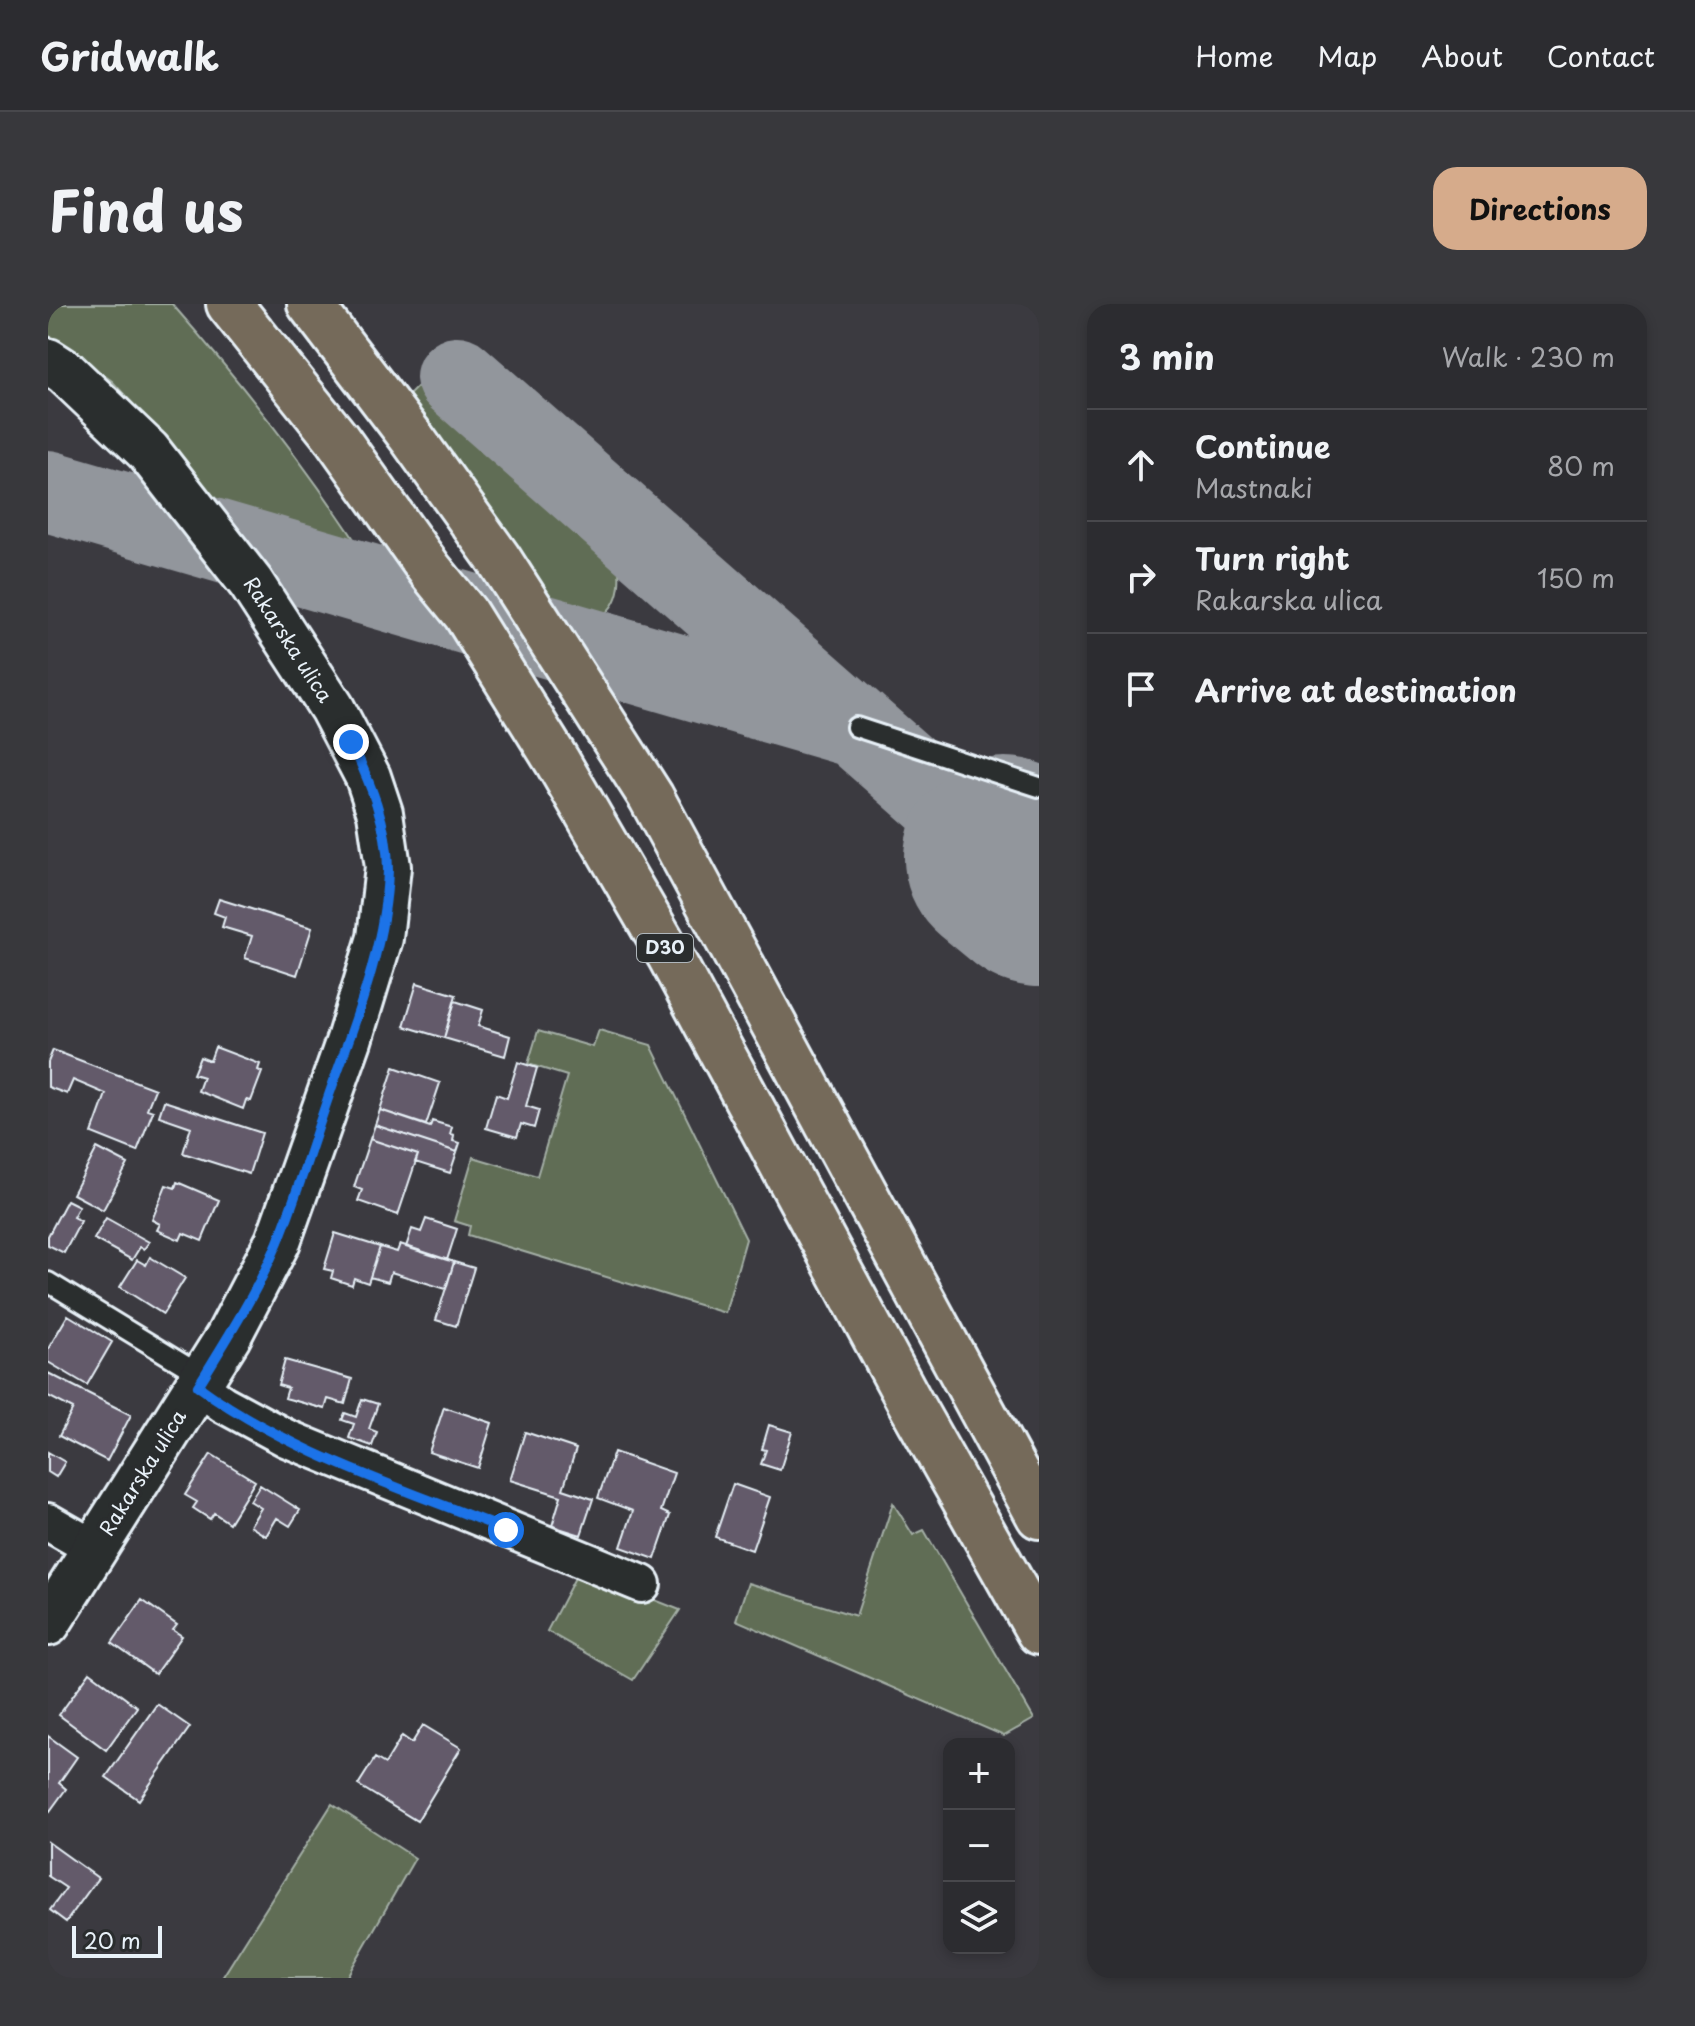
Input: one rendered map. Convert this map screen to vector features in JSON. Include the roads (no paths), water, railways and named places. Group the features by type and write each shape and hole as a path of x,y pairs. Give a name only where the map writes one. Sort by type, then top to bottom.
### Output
{"main road":[{"name":"D30","path":"229,304 337,439 430,570 465,613 557,761 670,956 913,1408 1039,1632"},
{"name":"D30","path":"310,304 498,558 651,797 1039,1516"},
{"name":"Rakarska ulica","path":"48,361 65,372 148,451 251,583 351,742 368,777 380,813 388,867 380,938 349,1040 278,1241 252,1294 201,1381 48,1623"}],"street":[{"path":"201,1381 223,1404 286,1438 642,1584"},
{"path":"48,1522 95,1549"}],"lane":[{"path":"856,727 1039,787"},
{"path":"48,1282 201,1381"}]}
